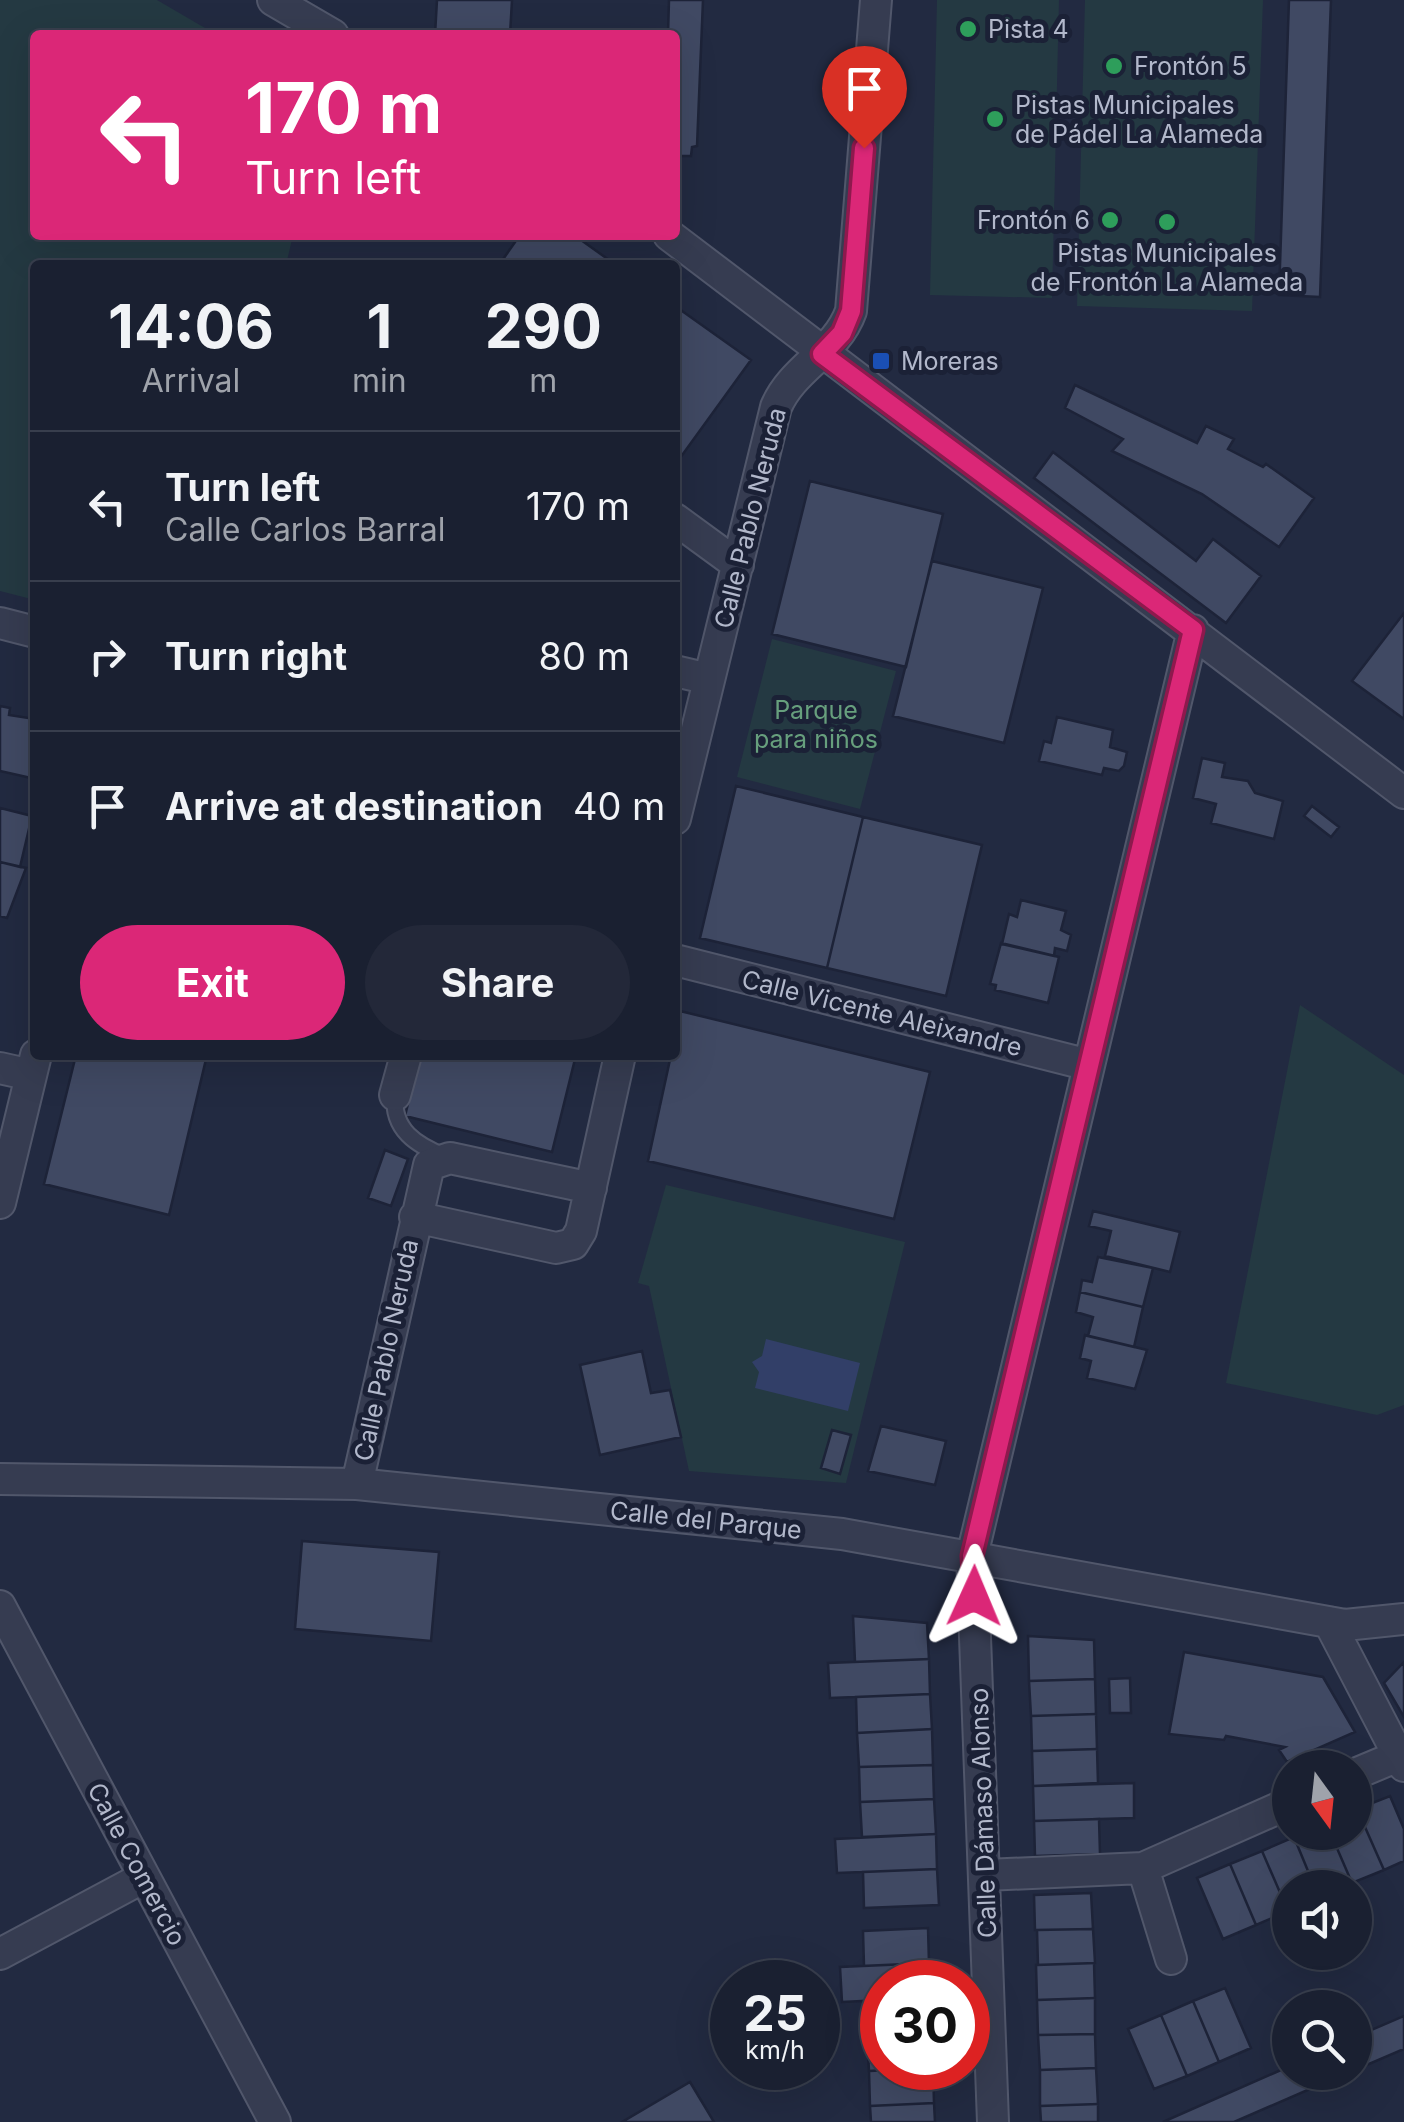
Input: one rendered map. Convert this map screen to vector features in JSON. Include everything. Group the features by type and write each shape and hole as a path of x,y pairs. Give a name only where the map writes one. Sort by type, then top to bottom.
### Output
{"street":[{"path":"273,0 324,30"},
{"name":"Calle Pablo Neruda","path":"680,798 778,401 794,378 842,333 852,306 876,0"},
{"path":"676,240 1404,793"},
{"path":"680,523 738,565"},
{"path":"0,623 30,631"},
{"name":"Calle Dámaso Alonso","path":"993,2122 972,1556 1193,630"},
{"path":"680,672 709,680"},
{"name":"Calle Vicente Aleixandre","path":"680,961 1088,1066"},
{"path":"395,1095 405,1060"},
{"name":"Calle Pablo Neruda","path":"415,1217 563,1248 580,1237 619,1060"},
{"path":"0,1068 34,1065 0,1203"},
{"path":"450,1158 590,1188"},
{"name":"Calle Pablo Neruda","path":"357,1484 426,1169 433,1162 450,1158"},
{"name":"Calle del Parque","path":"0,1479 357,1484 842,1534 1328,1622 1362,1625 1404,1619"},
{"name":"Calle Comercio","path":"0,1606 275,2122"},
{"path":"1328,1622 1401,1761 1372,1769"},
{"path":"986,1875 1143,1868 1272,1811"},
{"path":"1143,1868 1171,1959"},
{"path":"0,1954 144,1877"}],"lane":[{"path":"395,1095 396,1119 409,1138 450,1158"}],"green space":[{"path":"0,0 157,0 208,30 30,30 30,240 292,240 287,260 30,260 30,599 0,591"},
{"name":"Pistas Municipales de Pádel La Alameda","path":"937,0 1059,0 1052,298 930,295"},
{"name":"Pistas Municipales de Frontón La Alameda","path":"1085,0 1263,0 1252,311 1077,306"},
{"name":"Parque para niños","path":"772,639 896,671 860,809 737,777"},
{"path":"1300,1005 1404,1075 1404,1405 1377,1415 1226,1383"},
{"path":"666,1185 905,1242 846,1483 689,1471 649,1286 638,1283"}],"water":[{"path":"766,1339 860,1363 848,1411 755,1388 759,1372 752,1362 762,1356"}],"building":[{"path":"437,0 512,0 510,30 435,30"},
{"path":"669,0 703,0 697,146 692,147 691,156 680,156 680,30 668,30"},
{"path":"1289,0 1331,0 1320,297 1279,295"},
{"path":"516,240 581,240 609,260 502,260"},
{"path":"680,310 751,360 680,458"},
{"path":"1075,385 1197,443 1206,426 1234,439 1228,449 1263,467 1266,464 1314,498 1279,547 1202,494 1112,451 1123,439 1065,408"},
{"path":"1053,452 1196,561 1213,539 1261,576 1226,623 1034,478"},
{"path":"810,481 943,514 906,667 772,634"},
{"path":"932,561 1043,588 1004,743 893,716"},
{"path":"1404,613 1404,719 1352,681"},
{"path":"0,706 10,708 9,715 30,718 30,778 0,771"},
{"path":"1057,717 1113,730 1110,747 1127,752 1124,766 1119,771 1104,768 1102,775 1039,761 1044,741 1051,743"},
{"path":"1202,758 1225,763 1222,777 1248,781 1255,793 1283,801 1274,839 1211,823 1216,804 1193,798"},
{"path":"736,786 863,817 827,968 700,938"},
{"path":"1312,806 1339,827 1331,837 1304,816"},
{"path":"0,808 30,816 20,867 0,862"},
{"path":"863,817 982,845 946,996 827,968"},
{"path":"0,862 26,868 7,918 0,916"},
{"path":"1021,900 1066,911 1061,930 1071,935 1067,951 1055,948 1054,956 1002,944 1009,914 1017,917"},
{"path":"1001,943 1059,957 1048,1003 995,990 996,985 990,984"},
{"path":"680,1011 930,1072 894,1219 648,1161 670,1060 680,1060"},
{"path":"75,1060 206,1060 169,1215 44,1184"},
{"path":"419,1060 575,1060 552,1152 405,1116"},
{"path":"385,1150 408,1159 391,1206 368,1198"},
{"path":"1093,1211 1180,1232 1170,1272 1105,1256 1111,1231 1089,1226"},
{"path":"1098,1257 1153,1268 1143,1307 1080,1292 1082,1280 1092,1282"},
{"path":"1080,1292 1143,1307 1134,1347 1088,1336 1093,1317 1076,1312"},
{"path":"1085,1335 1147,1350 1135,1389 1087,1378 1091,1361 1080,1358"},
{"path":"642,1351 651,1393 670,1390 681,1437 600,1455 580,1365"},
{"path":"881,1426 946,1441 935,1485 868,1471"},
{"path":"832,1430 851,1435 840,1474 821,1468"},
{"path":"302,1541 439,1552 431,1641 295,1629"},
{"path":"853,1616 927,1623 929,1659 855,1662"},
{"path":"1028,1636 1094,1640 1095,1679 1029,1681"},
{"path":"1184,1652 1323,1677 1355,1732 1314,1750 1279,1750 1285,1747 1226,1736 1224,1740 1169,1734"},
{"path":"929,1659 930,1694 830,1698 828,1663"},
{"path":"1404,1662 1404,1717 1384,1683"},
{"path":"1130,1678 1131,1713 1110,1713 1109,1679"},
{"path":"1095,1679 1096,1714 1031,1716 1029,1681"},
{"path":"930,1694 932,1729 857,1733 856,1697"},
{"path":"1096,1714 1097,1749 1032,1751 1031,1716"},
{"path":"932,1729 933,1765 859,1767 857,1733"},
{"path":"1097,1749 1098,1783 1033,1786 1032,1751"},
{"path":"933,1765 934,1799 860,1802 859,1767"},
{"path":"1134,1783 1134,1818 1034,1821 1033,1786"},
{"path":"1390,1796 1404,1829 1404,1861 1384,1870 1372,1843 1372,1803"},
{"path":"934,1799 936,1834 862,1837 860,1802"},
{"path":"1099,1819 1100,1854 1035,1856 1034,1821"},
{"path":"936,1834 937,1869 837,1873 835,1839"},
{"path":"1372,1843 1384,1870 1372,1875 1372,1870 1346,1870 1338,1850 1372,1850"},
{"path":"1272,1847 1272,1850 1299,1850 1308,1870 1272,1870 1272,1874 1262,1851"},
{"path":"1299,1850 1338,1850 1346,1870 1308,1870"},
{"path":"1262,1851 1272,1874 1272,1918 1256,1925 1230,1864"},
{"path":"1230,1864 1256,1925 1223,1939 1197,1878"},
{"path":"937,1869 939,1905 864,1908 863,1872"},
{"path":"1091,1893 1093,1929 1035,1930 1034,1895"},
{"path":"928,1928 929,1960 864,1960 863,1931"},
{"path":"1093,1929 1095,1963 1038,1965 1037,1930"},
{"path":"1094,1963 1095,1998 1037,2000 1036,1965"},
{"path":"860,1966 860,2001 842,2002 840,1967"},
{"path":"1225,1988 1251,2048 1219,2062 1193,2001"},
{"path":"1095,1998 1095,2034 1038,2035 1037,2000"},
{"path":"1193,2001 1219,2062 1187,2076 1161,2015"},
{"path":"1161,2015 1187,2076 1154,2089 1128,2029"},
{"path":"1404,2016 1404,2049 1372,2063 1372,2030"},
{"path":"1095,2034 1096,2068 1040,2070 1038,2035"},
{"path":"1096,2068 1098,2104 1040,2106 1040,2070"},
{"path":"1272,2074 1272,2090 1308,2090 1234,2122 1163,2122"},
{"path":"690,2082 714,2122 622,2122"},
{"path":"870,2090 934,2090 934,2103 870,2106"},
{"path":"934,2103 935,2122 871,2122 870,2106"},
{"path":"1098,2104 1098,2122 1041,2122 1040,2106"}],"place":[{"name":"Pista 4","path":"968,29"},
{"name":"Frontón 5","path":"1114,66"},
{"name":"Pistas Municipales de Pádel La Alameda","path":"995,119"},
{"name":"Frontón 6","path":"1110,220"},
{"name":"Pistas Municipales de Frontón La Alameda","path":"1167,222"},
{"name":"Moreras","path":"881,361"}],"route":[{"path":"864,148 851,311 842,333 822,354 1193,630 972,1556 974,1596"}]}
